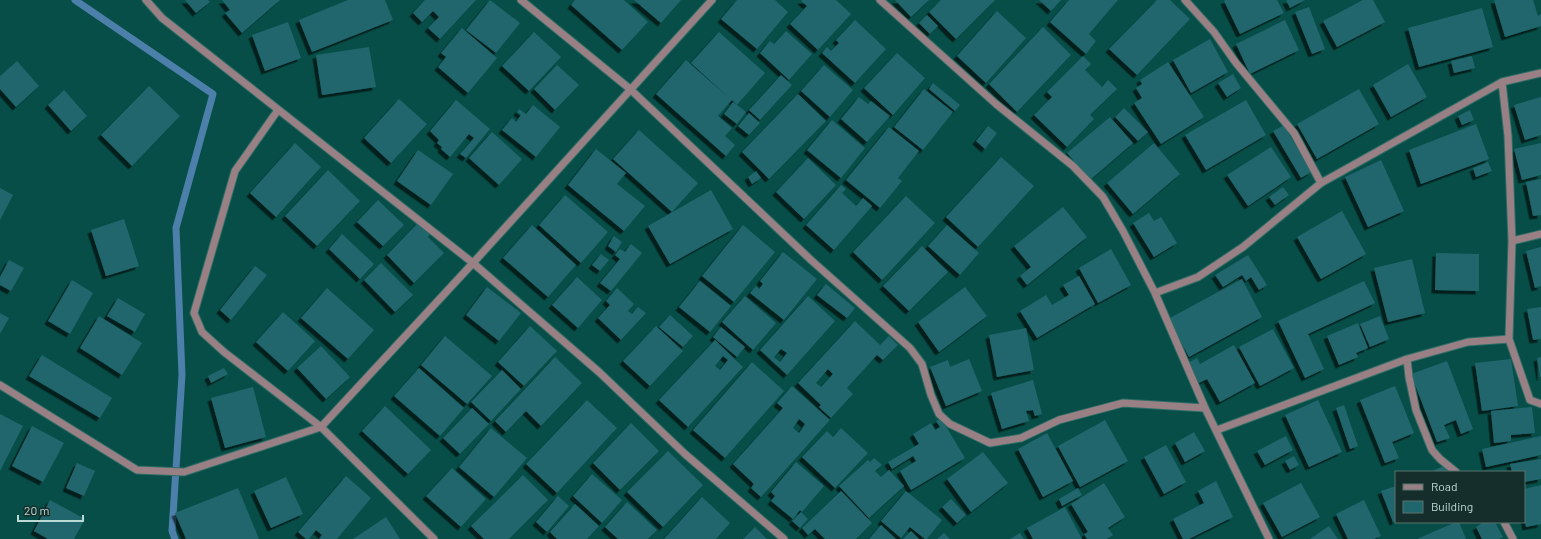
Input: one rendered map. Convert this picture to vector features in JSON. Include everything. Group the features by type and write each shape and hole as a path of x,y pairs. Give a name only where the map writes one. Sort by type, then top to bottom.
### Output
{"street":[{"path":"146,0 162,18 473,263 598,372 686,454 784,539"},
{"path":"521,0 630,89 811,260 910,348 922,364 931,395 939,414 950,424 990,443 1021,438 1059,420 1123,403 1205,408"},
{"path":"0,385 136,470 184,472 321,427 473,263 712,0"},
{"path":"880,0 996,104 1078,171 1103,197 1123,231 1154,293 1205,408 1269,539"},
{"path":"1185,0 1214,32 1236,63 1294,133 1321,183"},
{"path":"1154,293 1198,277 1243,247 1321,183 1502,82 1541,73"},
{"path":"1502,82 1508,136 1512,241 1509,339 1530,400 1541,404"},
{"path":"278,110 235,172 194,313 202,332 224,352 321,427 434,539"},
{"path":"1512,241 1541,234"},
{"path":"1217,430 1407,359 1468,342 1509,339"},
{"path":"1407,359 1416,410 1432,450 1455,471"},
{"path":"1505,523 1513,539"}],"building":[{"path":"185,0 208,0 210,2 196,13"},
{"path":"222,0 280,0 242,33 225,13 230,10"},
{"path":"348,0 385,0 393,20 312,52 299,20"},
{"path":"425,0 476,0 440,39 428,28 439,17 433,11 422,22 413,13"},
{"path":"490,0 520,23 496,53 466,30"},
{"path":"575,0 624,0 648,22 622,50 571,5"},
{"path":"634,0 681,0 661,23"},
{"path":"737,0 775,0 788,12 757,49 721,19"},
{"path":"836,0 851,14 818,50 790,24 807,6 801,1"},
{"path":"895,0 929,0 911,17"},
{"path":"941,0 995,0 956,39 929,12"},
{"path":"1039,0 1061,0 1051,11"},
{"path":"1069,0 1118,0 1089,34 1096,41 1086,54 1050,22"},
{"path":"1157,0 1170,0 1190,19 1137,75 1109,49"},
{"path":"1277,0 1284,13 1240,34 1224,1"},
{"path":"1286,0 1305,0 1290,8"},
{"path":"1363,0 1373,0 1385,22 1337,47 1323,21"},
{"path":"1494,0 1533,0 1538,16 1541,14 1541,26 1505,37"},
{"path":"1309,7 1325,49 1312,54 1295,12"},
{"path":"1482,8 1493,47 1419,67 1408,28"},
{"path":"997,11 1026,38 986,83 957,56"},
{"path":"927,15 938,26 930,34 919,23"},
{"path":"855,20 886,49 855,83 822,53 827,47 831,51 839,43 836,40"},
{"path":"1285,20 1299,50 1250,74 1236,44"},
{"path":"288,22 301,58 265,71 252,35"},
{"path":"1043,27 1071,55 1017,112 989,84"},
{"path":"462,28 497,58 468,93 438,67 446,57 441,53"},
{"path":"786,31 812,54 789,80 760,53 770,41 774,44"},
{"path":"534,32 561,57 529,91 502,66"},
{"path":"719,32 765,73 737,105 732,100 718,116 732,128 725,136 735,145 726,156 656,94 686,60 730,99 691,63"},
{"path":"1210,39 1228,72 1191,93 1173,60"},
{"path":"369,47 376,87 322,95 316,55"},
{"path":"897,53 925,78 893,115 864,88"},
{"path":"1083,56 1091,64 1085,70 1102,87 1108,80 1117,89 1090,115 1094,119 1067,147 1034,115 1052,97 1047,92"},
{"path":"1472,56 1475,68 1454,73 1451,61"},
{"path":"17,61 39,86 16,107 0,89 0,76"},
{"path":"1168,62 1204,117 1161,144 1134,103 1142,98 1136,88 1142,84 1140,80"},
{"path":"1408,64 1427,97 1391,117 1373,85"},
{"path":"557,65 579,85 555,110 534,89"},
{"path":"824,65 853,90 830,117 801,91"},
{"path":"1233,74 1241,88 1227,97 1218,83"},
{"path":"781,75 792,85 760,120 749,110"},
{"path":"933,83 960,105 955,111 929,89"},
{"path":"149,86 180,116 132,166 101,135"},
{"path":"924,89 953,112 923,150 894,127"},
{"path":"1359,89 1379,124 1317,159 1297,124"},
{"path":"64,90 87,116 71,131 48,105"},
{"path":"798,94 826,121 769,179 742,152"},
{"path":"859,97 868,104 871,101 890,116 867,142 841,119"},
{"path":"1541,97 1541,135 1525,140 1514,105"},
{"path":"399,99 427,124 391,163 364,138"},
{"path":"456,100 490,129 466,158 460,154 474,138 469,134 450,157 441,149 442,147 437,143 439,140 430,131"},
{"path":"1246,100 1266,135 1206,170 1185,135"},
{"path":"733,102 746,112 737,124 724,114"},
{"path":"533,105 560,127 536,157 502,130 512,118 516,122 521,115 517,112 519,109 526,114"},
{"path":"1124,108 1148,132 1138,141 1115,117"},
{"path":"1470,110 1474,120 1462,125 1458,116"},
{"path":"749,113 760,123 749,135 738,126"},
{"path":"1110,117 1133,143 1090,180 1067,153"},
{"path":"832,120 865,148 841,178 807,150"},
{"path":"1476,124 1489,159 1421,184 1409,150"},
{"path":"1284,125 1311,172 1301,178 1273,131"},
{"path":"988,126 997,133 985,149 976,141"},
{"path":"889,127 919,151 898,178 902,181 880,208 846,180"},
{"path":"639,130 698,183 672,212 613,159"},
{"path":"492,132 522,159 499,185 469,158"},
{"path":"295,143 321,167 276,217 250,193"},
{"path":"1154,143 1180,174 1133,214 1107,183"},
{"path":"1541,143 1541,175 1522,180 1514,149"},
{"path":"1271,147 1291,177 1248,206 1227,175"},
{"path":"596,149 626,173 617,184 645,206 624,231 568,185"},
{"path":"418,150 453,174 431,205 397,181"},
{"path":"1001,157 1034,186 978,247 946,217"},
{"path":"808,158 836,185 804,219 776,192"},
{"path":"1381,160 1404,211 1368,227 1345,177"},
{"path":"1488,162 1492,171 1476,177 1473,168"},
{"path":"328,170 360,201 317,246 285,216"},
{"path":"756,171 761,178 752,184 748,177"},
{"path":"1541,179 1541,215 1533,216 1526,182"},
{"path":"841,185 846,189 842,193 856,206 863,198 872,206 834,250 806,225"},
{"path":"1283,187 1289,195 1275,205 1269,197"},
{"path":"0,188 13,195 0,220"},
{"path":"711,190 733,229 670,264 648,226"},
{"path":"565,195 608,232 581,263 539,225"},
{"path":"906,196 935,223 882,280 853,252"},
{"path":"378,200 404,225 383,246 357,222"},
{"path":"1063,207 1087,237 1027,285 1020,276 1031,267 1014,246"},
{"path":"1342,211 1366,254 1321,279 1297,237"},
{"path":"1149,213 1154,221 1161,217 1177,243 1154,257 1133,223"},
{"path":"124,219 139,266 106,276 91,230"},
{"path":"419,222 430,234 428,237 444,253 414,283 387,255"},
{"path":"532,225 576,265 548,297 503,258"},
{"path":"743,225 775,252 734,302 702,276"},
{"path":"947,225 979,253 960,275 928,246"},
{"path":"342,234 374,264 360,279 329,249"},
{"path":"614,236 622,242 616,252 608,246"},
{"path":"631,244 642,253 611,291 600,283 620,259 615,255 620,249 625,252"},
{"path":"922,246 948,272 909,311 883,286"},
{"path":"1541,247 1541,286 1535,288 1526,251"},
{"path":"1111,249 1131,285 1098,303 1079,268"},
{"path":"783,252 817,279 784,320 750,293 756,286 759,289 763,284 760,281"},
{"path":"1436,253 1479,254 1479,291 1435,290"},
{"path":"601,254 609,260 600,271 592,265"},
{"path":"1248,255 1267,285 1259,290 1251,277 1246,281 1242,275 1223,287 1215,275"},
{"path":"1412,259 1425,313 1388,322 1374,268"},
{"path":"9,260 24,268 11,291 0,285 0,277"},
{"path":"381,263 413,295 395,312 364,280"},
{"path":"255,266 267,275 231,320 220,310"},
{"path":"1079,276 1095,304 1037,338 1020,311 1046,295 1052,305 1069,295 1063,285"},
{"path":"577,277 602,300 578,328 552,305"},
{"path":"1242,279 1262,317 1189,357 1168,319"},
{"path":"72,280 93,293 70,334 48,321"},
{"path":"700,281 731,306 710,332 679,307"},
{"path":"1364,281 1375,303 1308,334 1324,369 1305,378 1278,321"},
{"path":"826,284 855,308 847,318 817,295"},
{"path":"487,287 521,313 499,341 466,315"},
{"path":"965,287 987,316 939,352 918,322"},
{"path":"327,288 374,330 348,359 301,318"},
{"path":"617,288 634,304 628,311 632,314 638,307 646,313 621,340 598,318 610,305 606,301"},
{"path":"745,296 776,323 753,350 722,322"},
{"path":"808,296 835,321 787,375 760,350","holes":["781,349 787,353 780,362 774,357"]},
{"path":"118,298 145,314 135,332 107,316"},
{"path":"1541,307 1541,339 1533,340 1527,309"},
{"path":"283,312 315,341 288,371 256,342"},
{"path":"0,313 9,318 0,334"},
{"path":"670,315 693,336 683,347 659,327"},
{"path":"99,316 142,343 122,375 80,348"},
{"path":"1380,316 1389,339 1370,347 1360,324"},
{"path":"855,321 880,345 889,336 898,345 883,360 877,355 847,388 853,394 831,418 819,407 821,405 798,383","holes":["828,369 833,374 821,387 816,383"]},
{"path":"1358,323 1368,348 1356,353 1358,357 1339,365 1327,336"},
{"path":"530,326 557,351 524,386 498,362"},
{"path":"656,326 683,351 650,386 623,361"},
{"path":"721,327 745,347 737,357 713,337"},
{"path":"1026,328 1034,370 997,377 989,335"},
{"path":"1273,329 1294,368 1260,386 1239,347"},
{"path":"445,336 492,376 467,404 421,365"},
{"path":"715,340 743,367 688,427 659,400","holes":["723,356 728,360 720,370 715,366"]},
{"path":"1234,345 1255,383 1220,402 1207,379 1199,383 1188,363 1197,358 1200,364"},
{"path":"321,346 350,377 326,399 297,368"},
{"path":"42,355 112,398 100,418 29,376"},
{"path":"555,357 582,383 541,426 526,411 506,432 495,421"},
{"path":"1541,357 1541,377 1540,377 1537,358"},
{"path":"969,359 982,391 946,406 930,367 948,360 950,367"},
{"path":"1511,359 1518,406 1482,411 1475,363"},
{"path":"1447,361 1473,429 1461,434 1456,420 1444,425 1450,438 1437,442 1411,374"},
{"path":"752,362 784,391 725,458 693,430"},
{"path":"224,368 228,374 211,383 208,376"},
{"path":"419,368 464,408 440,436 394,396"},
{"path":"502,370 521,389 491,421 471,402"},
{"path":"1033,380 1042,414 1035,416 1033,410 1026,411 1029,421 1002,429 991,393"},
{"path":"792,386 830,420 761,497 751,488 754,484 733,464 783,408 777,403","holes":["799,419 805,424 799,433 793,428"]},
{"path":"1395,386 1414,433 1392,442 1399,458 1385,463 1360,400"},
{"path":"253,387 266,437 225,448 211,398"},
{"path":"587,400 617,428 557,493 526,464"},
{"path":"1318,400 1342,452 1309,467 1285,415"},
{"path":"1344,405 1358,446 1350,449 1336,408"},
{"path":"385,406 431,450 408,474 362,431"},
{"path":"1532,407 1535,433 1511,435 1511,441 1494,443 1491,411"},
{"path":"472,408 489,424 460,454 443,438"},
{"path":"0,414 23,426 0,471"},
{"path":"941,418 965,458 911,490 900,471 916,461 913,456 892,469 888,462 919,444 913,434 931,423 935,430 940,427 936,421"},
{"path":"1105,420 1128,461 1080,487 1058,446"},
{"path":"631,423 659,451 620,490 593,463"},
{"path":"32,426 64,443 43,482 12,466"},
{"path":"491,428 527,458 494,497 459,467"},
{"path":"841,428 868,453 835,488 802,457 827,431 833,437"},
{"path":"1194,432 1205,451 1185,462 1175,443"},
{"path":"1047,433 1073,481 1043,497 1018,449"},
{"path":"1286,436 1293,450 1265,465 1257,451"},
{"path":"1541,436 1541,455 1486,467 1482,449"},
{"path":"1166,445 1186,482 1164,494 1144,457"},
{"path":"668,451 703,485 663,527 627,492"},
{"path":"983,452 1008,483 971,512 947,479"},
{"path":"1294,456 1299,465 1290,470 1285,461"},
{"path":"874,458 882,465 875,471 881,477 889,470 904,486 869,518 839,486 868,460 870,462"},
{"path":"1541,459 1541,479 1525,482 1525,471 1512,471 1510,464"},
{"path":"796,462 824,486 802,512 800,510 793,519 771,501 775,496 771,492"},
{"path":"77,463 95,471 84,496 66,488"},
{"path":"1446,465 1449,471 1432,471"},
{"path":"452,468 486,499 461,527 426,496"},
{"path":"592,474 622,500 602,523 573,496"},
{"path":"523,475 548,500 509,539 484,539 471,526"},
{"path":"346,476 371,498 337,539 319,539 322,535 316,530 309,539 306,539 298,532"},
{"path":"286,477 303,514 271,528 254,491"},
{"path":"1216,481 1233,517 1189,539 1183,539 1173,519 1204,503 1198,491"},
{"path":"1104,483 1125,517 1108,528 1113,535 1107,539 1087,539 1084,534 1088,532 1071,504"},
{"path":"1301,483 1320,517 1282,537 1263,503"},
{"path":"1541,485 1541,524 1526,527 1525,489"},
{"path":"1395,486 1395,521 1393,522 1381,491"},
{"path":"238,488 259,539 186,539 175,513"},
{"path":"1078,488 1082,495 1062,506 1059,499"},
{"path":"841,491 872,523 856,539 825,539 815,529 808,535 802,528"},
{"path":"906,491 942,520 927,539 910,527 901,538 881,521"},
{"path":"558,496 569,506 547,532 536,522"},
{"path":"702,497 730,523 716,539 664,539"},
{"path":"951,499 966,515 957,523 942,507"},
{"path":"50,500 85,519 74,539 48,539 34,531"},
{"path":"1364,500 1381,536 1374,539 1348,539 1336,514"},
{"path":"627,502 657,530 648,539 618,539 605,527"},
{"path":"575,504 599,526 587,539 557,539 550,532"},
{"path":"1065,507 1082,539 1033,539 1027,528"},
{"path":"801,512 808,519 800,528 792,521"},
{"path":"386,517 400,539 353,539"},
{"path":"1454,523 1459,523 1466,539 1417,539"},
{"path":"1482,523 1496,523 1503,537 1499,539 1482,539 1476,527"},
{"path":"881,525 896,539 869,539"},
{"path":"1329,526 1338,539 1310,539"},
{"path":"755,527 767,539 743,539"},
{"path":"911,531 919,539 903,539"},
{"path":"944,533 950,539 937,539"},
{"path":"1020,533 1024,539 1010,539"}],"waterway":[{"path":"75,0 213,94 176,228 182,375 172,531 175,539"}]}
